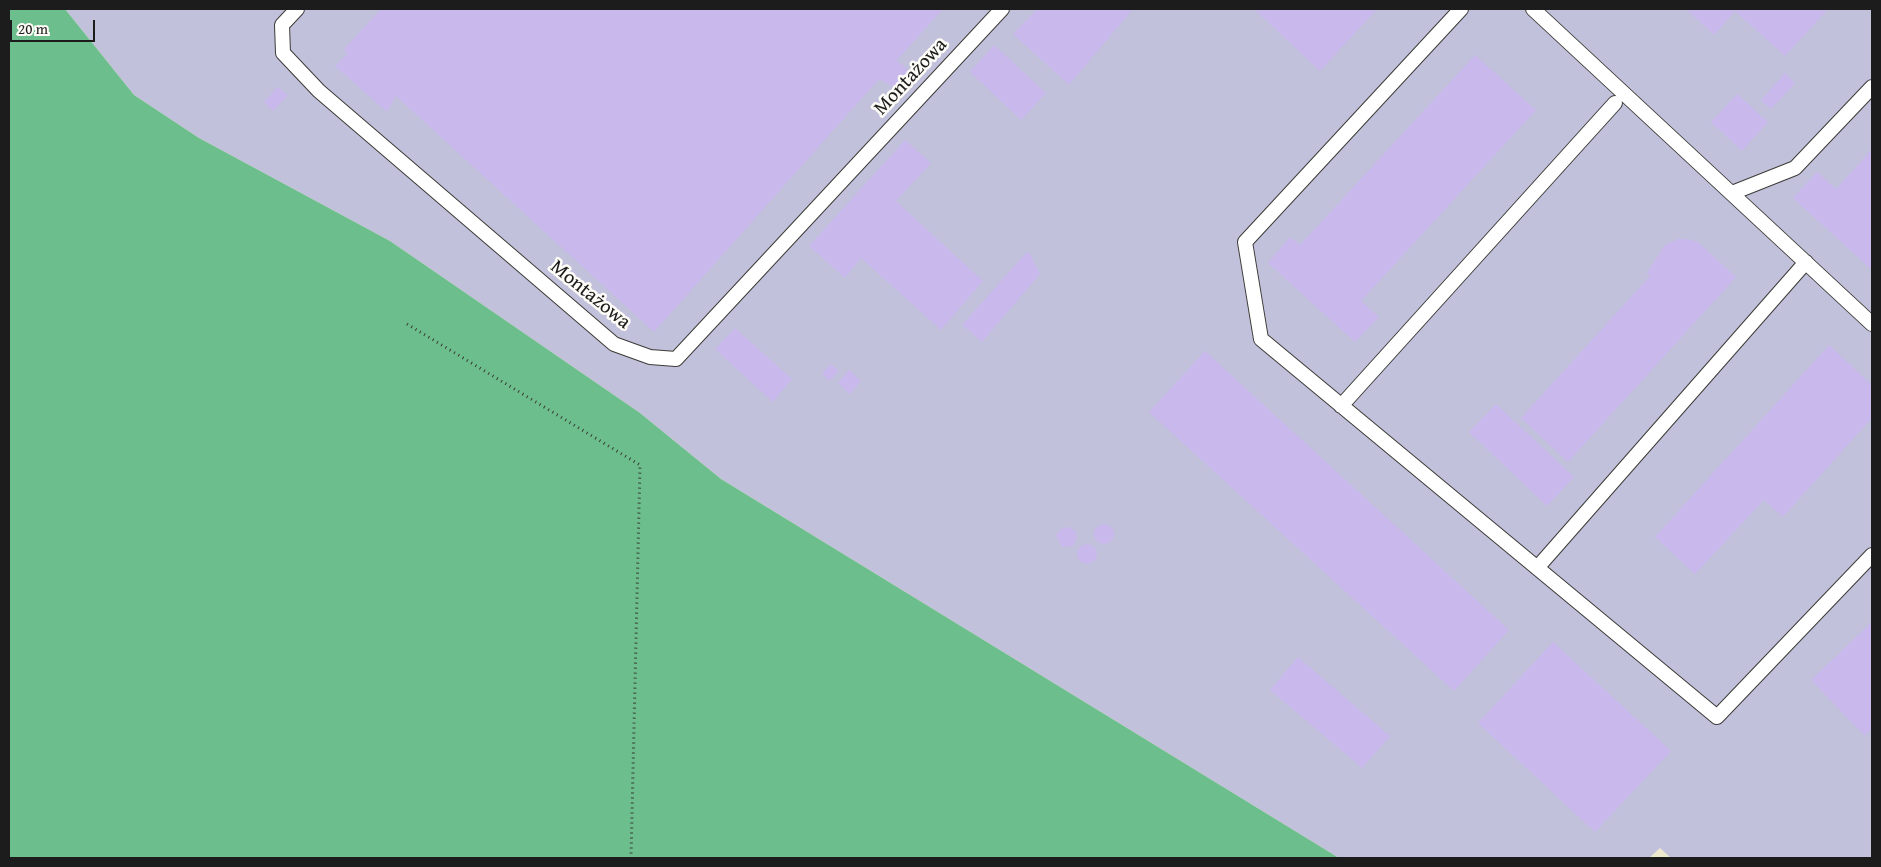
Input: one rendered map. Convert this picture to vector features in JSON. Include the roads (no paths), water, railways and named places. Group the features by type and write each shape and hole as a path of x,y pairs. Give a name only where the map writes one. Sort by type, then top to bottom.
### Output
{"lane":[{"name":"Montażowa","path":"297,9 282,25 283,54 319,91 614,344 650,357 676,359 1002,9"},
{"path":"1461,9 1245,242 1261,339 1717,717 1872,555"},
{"path":"1533,9 1872,324"},
{"path":"1732,193 1794,168 1872,87"},
{"path":"1341,406 1615,103"},
{"path":"1537,568 1806,262"}]}
